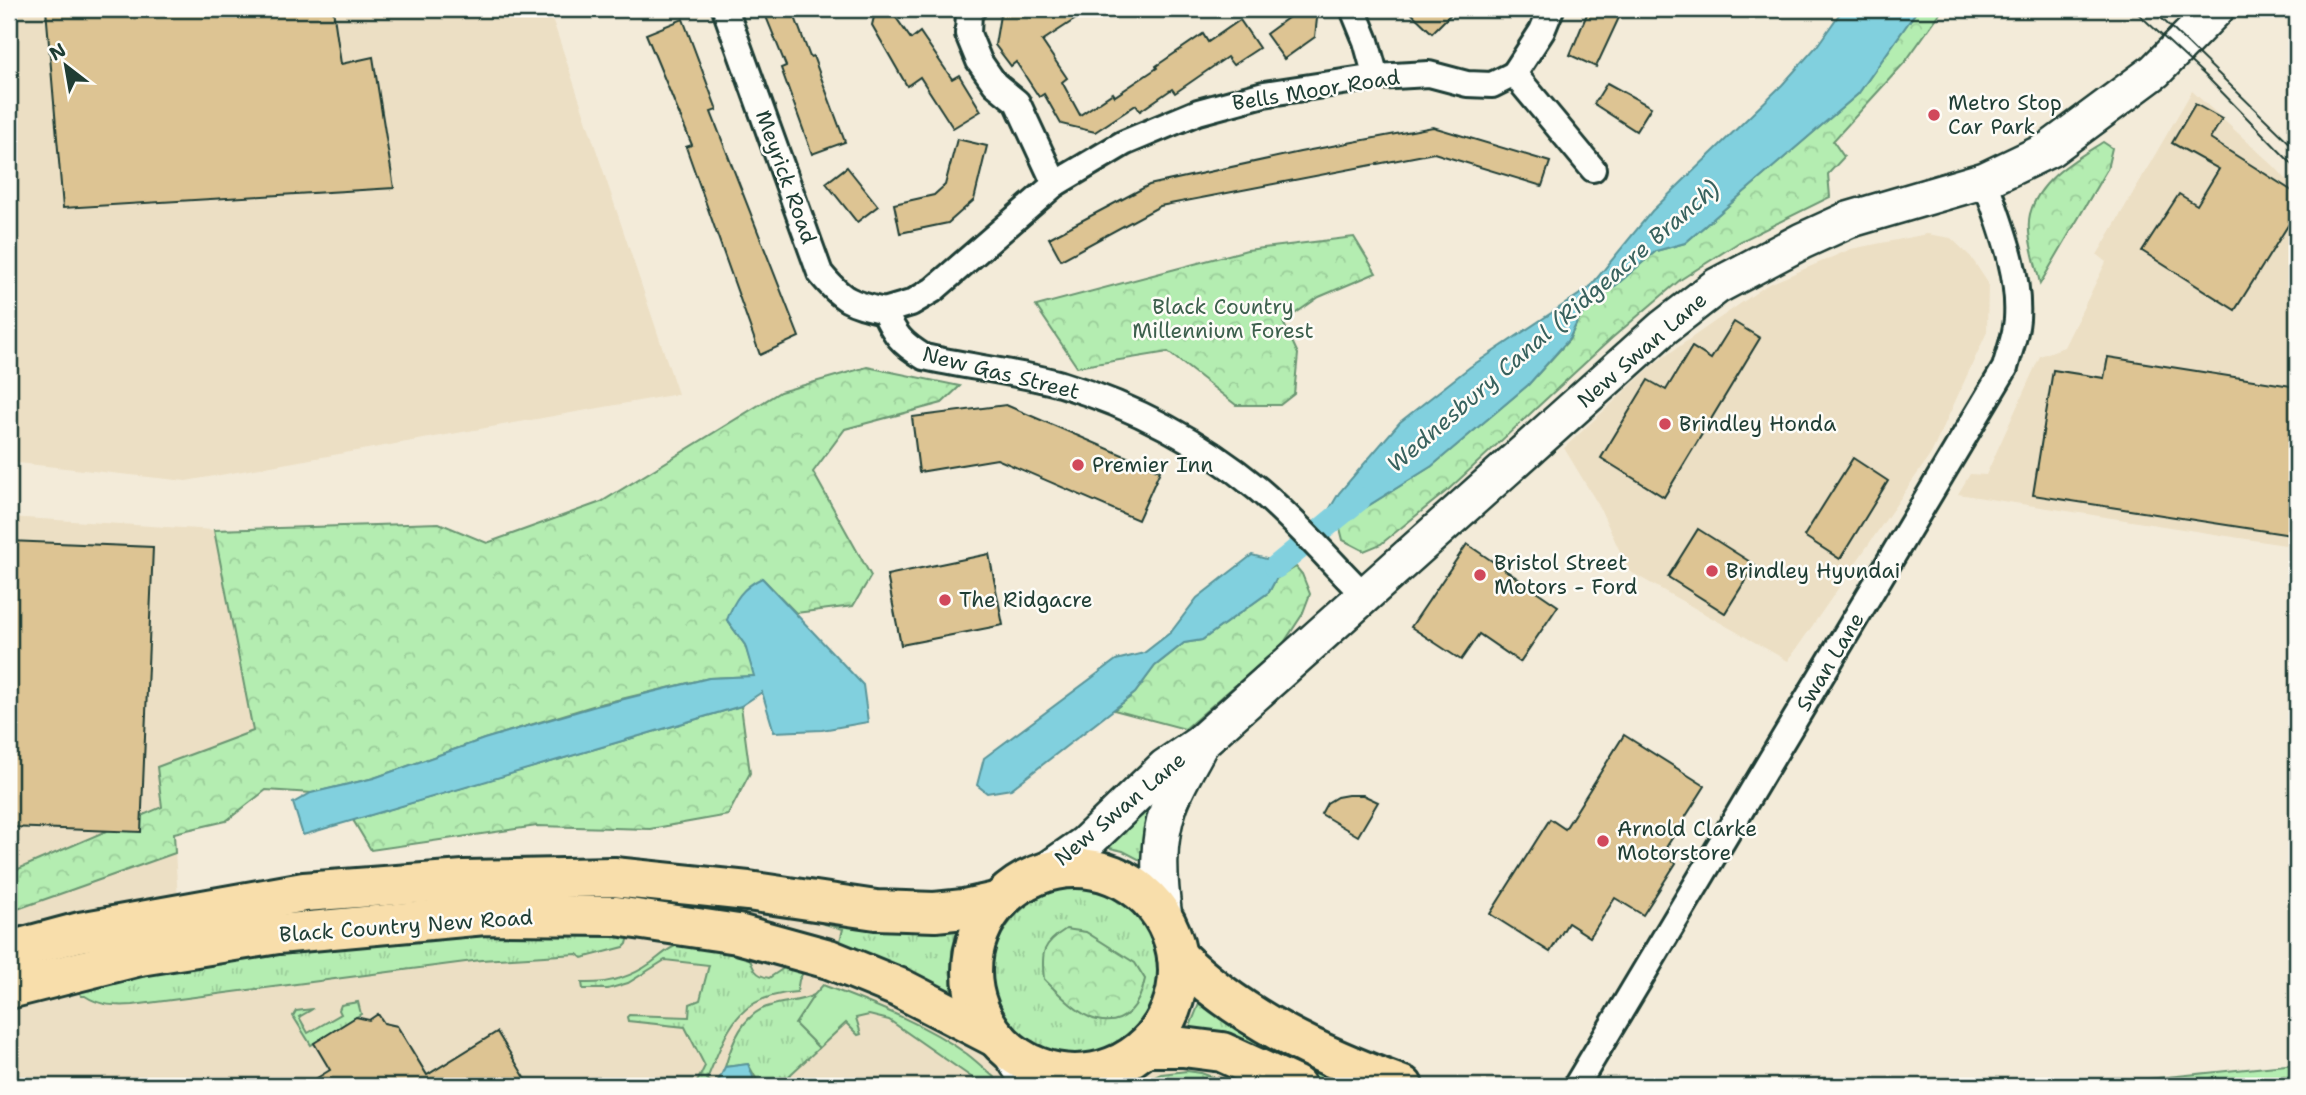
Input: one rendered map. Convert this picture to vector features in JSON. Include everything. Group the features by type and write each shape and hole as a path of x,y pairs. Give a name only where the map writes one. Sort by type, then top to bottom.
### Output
{"highway":[{"path":"1122,1066 1158,1032 1172,1005 1178,979 1177,956 1172,936 1155,906 1135,887 1110,874 1073,868 1042,874 1017,887 1000,901 991,912 978,938 972,971 978,1006 1003,1045 1034,1066 1059,1073 1087,1074 1122,1066 1183,1046 1222,1052 1296,1086"},
{"name":"Black Country New Road","path":"9,951 80,932 304,892 464,880 614,877 748,891 876,910 934,912 1000,901"},
{"name":"Black Country New Road","path":"9,989 140,956 278,934 485,915 616,916 738,933 829,959 900,988 1003,1045"},
{"path":"1177,956 1202,981 1247,1013 1349,1066 1403,1086"}],"main road":[{"name":"New Swan Lane","path":"1042,874 1084,844 1165,767 1199,744 1663,328 1717,286 1802,240 1848,220 1985,180 2050,149 2155,71 2216,9"},
{"name":"New Swan Lane","path":"1164,918 1158,872 1161,836 1169,805 1199,744"},
{"path":"1003,1045 1032,1086"}],"street":[{"name":"Meyrick Road","path":"725,9 820,273 851,303 884,311"},
{"path":"1353,9 1376,77"},
{"path":"1551,9 1542,31 1514,74 1593,169"},
{"path":"966,14 968,34 979,61 995,84 1017,102 1055,184"},
{"name":"Bells Moor Road","path":"884,311 911,303 933,290 1055,184 1124,143 1198,112 1264,94 1376,77 1429,74 1467,84 1492,85 1514,74"},
{"name":"Swan Lane","path":"1576,1086 2005,368 2017,323 2017,295 2012,266 1985,180"},
{"name":"New Gas Street","path":"884,311 895,335 907,347 924,357 1059,384 1168,427 1220,460 1257,488 1364,595"}],"shaded area":[{"path":"9,9 549,9 678,394 186,481 9,462"},
{"path":"2192,91 2275,167 2297,191 2297,547 1958,494 1970,474 1986,475 2040,356 2064,347 2106,262 2097,255"},
{"path":"1927,234 1951,238 1971,257 1988,283 1987,332 1931,454 1788,661 1629,571 1599,506 1564,448 1654,364 1767,285 1851,249"},
{"path":"9,517 214,530 256,746 174,834 180,933 562,894 663,899 817,922 896,947 973,956 973,985 983,1017 1034,1066 1044,1070 1087,1074 1116,1066 1158,1032 1173,1005 1348,1086 9,1086"}],"green space":[{"path":"1918,9 1943,9 1905,62 1833,141 1844,157 1828,174 1830,197 1741,241 1680,280 1612,338 1449,489 1381,544 1364,551 1343,540 1339,524 1432,466 1528,385 1569,340 1580,316 1656,251 1685,243 1858,94"},
{"path":"2103,142 2112,148 2107,169 2040,284 2029,231 2030,214 2035,202 2041,191 2059,172"},
{"name":"Black Country Millennium Forest","path":"1354,237 1376,273 1319,297 1283,322 1298,354 1294,394 1280,405 1236,405 1168,352 1077,367 1036,306 1247,250"},
{"path":"867,367 960,386 942,403 845,429 813,472 871,576 853,606 796,613 762,578 727,620 745,645 755,676 709,678 596,705 484,739 374,778 312,793 266,790 226,821 174,833 175,853 9,912 9,873 162,807 157,767 253,731 214,530 439,523 487,543 601,502 780,392"},
{"path":"1296,567 1302,574 1310,594 1302,615 1283,644 1185,729 1114,710 1135,693 1155,666 1184,643 1202,640 1269,592 1276,579"},
{"path":"741,706 750,773 728,815 650,829 537,826 371,850 353,820"},
{"path":"1158,784 1145,828 1142,861 1123,851 1101,846"},
{"path":"1067,887 1107,892 1136,910 1154,936 1161,967 1158,998 1144,1025 1119,1046 1083,1055 1057,1053 1040,1048 1026,1039 1002,1012 994,990 992,968 996,946 1007,926 1023,909 1043,895"},
{"path":"819,916 904,930 958,927 952,951 951,993 839,945 843,929 817,922"},
{"path":"525,929 629,936 624,947 582,958 577,954 481,960 133,1005 96,1002 81,996 78,985 225,955"},
{"path":"1066,929 1086,932 1135,963 1145,979 1135,1005 1124,1017 1107,1021 1091,1018 1069,1003 1044,979 1045,950 1052,939"},
{"path":"684,942 749,956 755,971 769,978 787,966 804,971 797,992 760,1000 747,1008 737,1019 721,1045 707,1079 715,1086 695,1086 705,1066 685,1027 628,1021 627,1017 689,1017 690,1004 700,1000 709,965 665,960 628,983 608,989 583,989 582,983 610,981 635,973"},
{"path":"823,985 933,1033 967,1054 1004,1086 970,1086 974,1079 889,1020 869,1015 856,1018 861,1034 858,1035 846,1023 819,1048 795,1024"},
{"path":"814,995 796,1024 819,1048 778,1086 757,1086 758,1082 748,1064 725,1067 735,1039 753,1015 770,1006"},
{"path":"1201,999 1353,1080 1350,1086 1333,1086 1229,1038 1208,1031 1189,1029"},
{"path":"358,1002 361,1014 311,1045 293,1016 296,1011 313,1009 299,1017 308,1033 341,1014 341,1005"},
{"path":"2297,1064 2297,1086 2078,1086"},
{"path":"1187,1071 1238,1086 1136,1086 1161,1074"}],"water":[{"path":"1843,9 1918,9 1858,94 1685,243 1656,251 1580,316 1569,339 1528,385 1432,466 1339,524 1326,515 1339,493 1400,422 1470,367 1589,288 1652,211 1782,85 1817,46"},
{"path":"1252,555 1270,560 1276,579 1269,592 1202,640 1184,643 1155,666 1135,693 1011,789 987,793 977,785 984,758 1116,660 1144,653 1171,632 1197,598"},
{"path":"762,578 863,685 868,722 822,730 774,732 762,692 741,706 303,835 293,803 311,793 374,778 484,739 596,706 709,678 754,676 745,645 727,620 740,595"},
{"path":"748,1064 753,1077 752,1086 716,1086 725,1067"}],"building":[{"path":"46,9 333,9 341,64 373,57 394,188 63,208"},
{"path":"763,9 792,9 810,57 813,56 845,142 812,154 781,68 786,66"},
{"path":"876,9 890,9 911,39 920,32 952,79 959,75 981,111 953,128 920,77 907,86 872,25"},
{"path":"1009,9 1091,9 1042,41 1067,78 1062,82 1080,115 1113,93 1115,96 1203,34 1208,42 1240,20 1259,48 1233,65 1227,57 1175,93 1172,89 1140,111 1136,105 1095,132 1061,124 1044,94 1039,97 1016,62 1011,66 995,45 1000,15"},
{"path":"1300,9 1318,9 1315,37 1284,59 1266,34"},
{"path":"1407,9 1456,9 1432,33"},
{"path":"1589,9 1623,9 1596,67 1570,55"},
{"path":"683,19 717,110 711,112 799,337 760,355 686,147 692,145 646,34"},
{"path":"1607,83 1651,107 1636,131 1594,104"},
{"path":"2195,104 2222,119 2210,139 2297,194 2297,211 2235,310 2142,251 2179,194 2197,205 2219,169 2172,143"},
{"path":"1433,127 1550,162 1542,186 1434,153 1160,206 1061,260 1049,238 1149,185 1300,152"},
{"path":"957,139 987,146 974,200 948,223 900,233 894,204 934,195 945,185"},
{"path":"847,167 878,206 857,222 826,183"},
{"name":"Brindley Honda","path":"1734,322 1760,338 1664,497 1601,458 1648,380 1666,390 1692,347 1711,359"},
{"path":"2108,357 2297,387 2297,536 2033,495 2053,370 2104,378"},
{"name":"Premier Inn","path":"1006,405 1160,471 1138,520 997,459 919,472 912,417"},
{"path":"1853,458 1888,481 1840,559 1804,536"},
{"name":"Brindley Hyundai","path":"1698,529 1755,565 1725,613 1668,577"},
{"path":"9,541 153,547 141,832 9,827"},
{"name":"Bristol Street Motors - Ford","path":"1467,544 1558,606 1520,662 1479,634 1461,660 1411,627"},
{"name":"The Ridgacre","path":"989,554 1003,625 901,645 887,575"},
{"name":"Arnold Clarke Motorstore","path":"1624,735 1705,786 1662,854 1676,863 1643,915 1615,898 1590,937 1568,923 1550,952 1490,914 1550,819 1565,829"},
{"path":"1348,795 1363,795 1378,802 1358,836 1321,814 1327,803"},
{"path":"378,1014 384,1023 397,1026 427,1075 497,1032 530,1086 304,1086 330,1070 314,1043 356,1017 369,1020"}],"waterway":[{"name":"Wednesbury Canal (Ridgeacre Branch)","path":"1276,567 1359,499"}],"tram line":[{"path":"2133,9 2208,78 2297,169"},
{"path":"2152,9 2297,150"}],"place":[{"name":"Metro Stop Car Park","path":"1934,115"},
{"name":"Brindley Honda","path":"1665,424"},
{"name":"Premier Inn","path":"1078,465"},
{"name":"Brindley Hyundai","path":"1712,571"},
{"name":"Bristol Street Motors - Ford","path":"1480,575"},
{"name":"The Ridgacre","path":"945,600"},
{"name":"Arnold Clarke Motorstore","path":"1603,841"}]}
